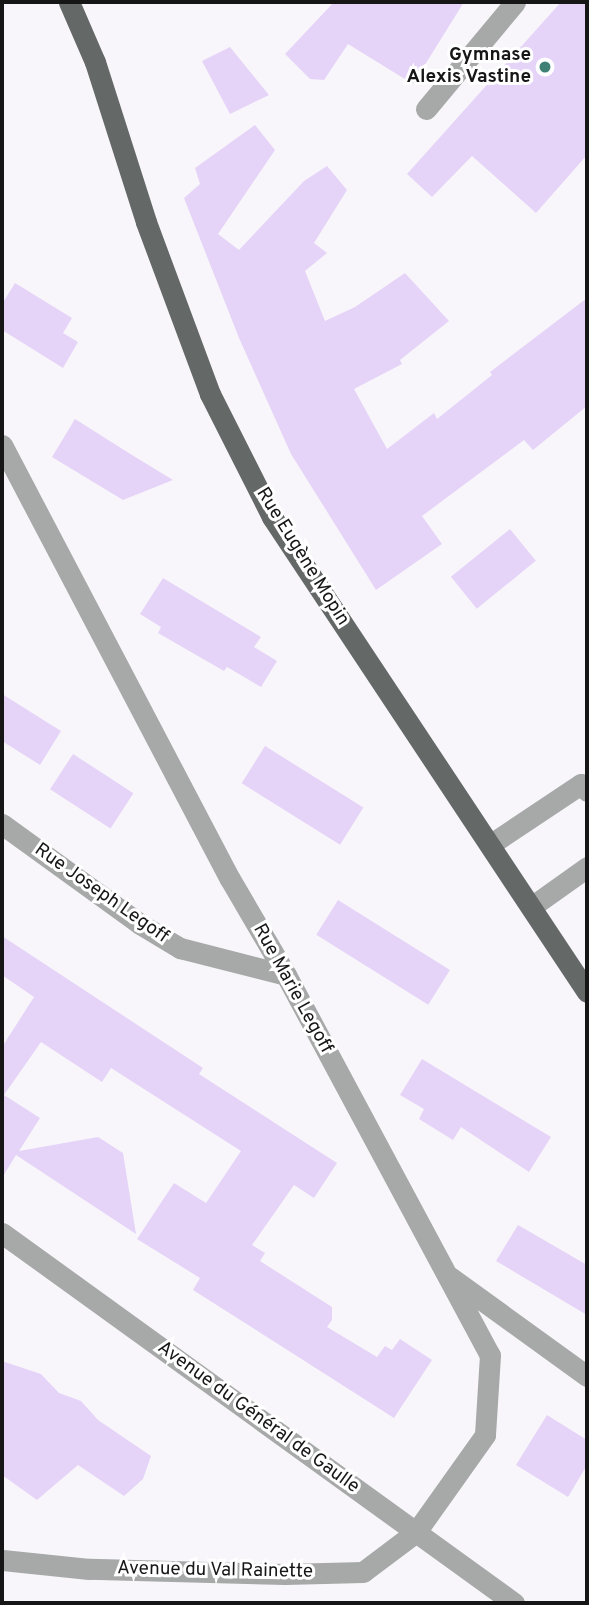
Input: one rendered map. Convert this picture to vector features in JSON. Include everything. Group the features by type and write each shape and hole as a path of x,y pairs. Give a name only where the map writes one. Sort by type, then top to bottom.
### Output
{"main road":[{"name":"Rue Eugène Mopin","path":"69,2 95,62 146,222 210,394 272,517 587,992"}],"street":[{"path":"426,109 514,2"},
{"name":"Rue Marie Legoff","path":"2,445 230,879 286,975 490,1355 485,1435 416,1532"},
{"path":"491,844 581,784 587,791"},
{"name":"Rue Joseph Legoff","path":"2,824 140,924 180,948 286,975"},
{"path":"531,906 587,867"},
{"name":"Avenue du Général de Gaulle","path":"2,1233 514,1603"},
{"path":"445,1273 587,1376"},
{"name":"Avenue du Val Rainette","path":"2,1560 89,1569 285,1574 363,1572 416,1532"}],"building":[{"path":"334,2 464,2 413,84 348,44 324,80 310,79 285,54"},
{"name":"Gymnase Alexis Vastine","path":"561,2 587,2 587,155 536,213 472,156 432,197 407,174"},
{"path":"230,47 269,95 230,114 202,61"},
{"path":"255,125 275,150 218,234 239,250 304,181 327,166 347,190 314,243 327,253 305,271 325,321 355,307 405,273 449,321 400,360 402,364 354,389 387,449 434,413 437,419 492,375 490,372 587,298 587,406 533,450 524,440 422,516 442,544 376,590 291,454 239,338 184,198 200,184 195,168"},
{"path":"15,283 72,318 63,333 78,342 63,368 2,330 2,304"},
{"path":"75,419 173,480 123,500 52,457"},
{"path":"510,529 536,561 477,609 451,577"},
{"path":"163,578 261,637 254,647 277,661 261,687 227,667 224,671 158,633 161,627 140,614"},
{"path":"2,694 61,731 40,765 2,741"},
{"path":"265,746 363,807 340,845 242,783"},
{"path":"73,754 133,793 111,828 50,789"},
{"path":"338,900 450,970 428,1005 316,935"},
{"path":"2,936 203,1068 199,1074 337,1163 314,1198 294,1185 252,1245 265,1253 260,1261 332,1307 332,1320 327,1327 377,1357 385,1346 392,1350 400,1339 432,1360 394,1418 193,1290 200,1278 137,1239 174,1183 206,1203 241,1151 111,1068 102,1082 41,1042 4,1095 40,1118 19,1151 98,1137 123,1153 136,1234 16,1155 2,1178 2,1047 34,997 2,975"},
{"path":"422,1059 551,1137 529,1172 461,1127 453,1140 419,1119 424,1109 400,1095"},
{"path":"518,1225 587,1265 587,1315 496,1261"},
{"path":"2,1361 41,1374 59,1393 81,1401 98,1420 151,1456 143,1479 124,1496 78,1465 37,1500 2,1475"},
{"path":"547,1415 587,1440 587,1465 568,1497 516,1465"}],"place":[{"name":"Gymnase Alexis Vastine","path":"545,67"}]}
